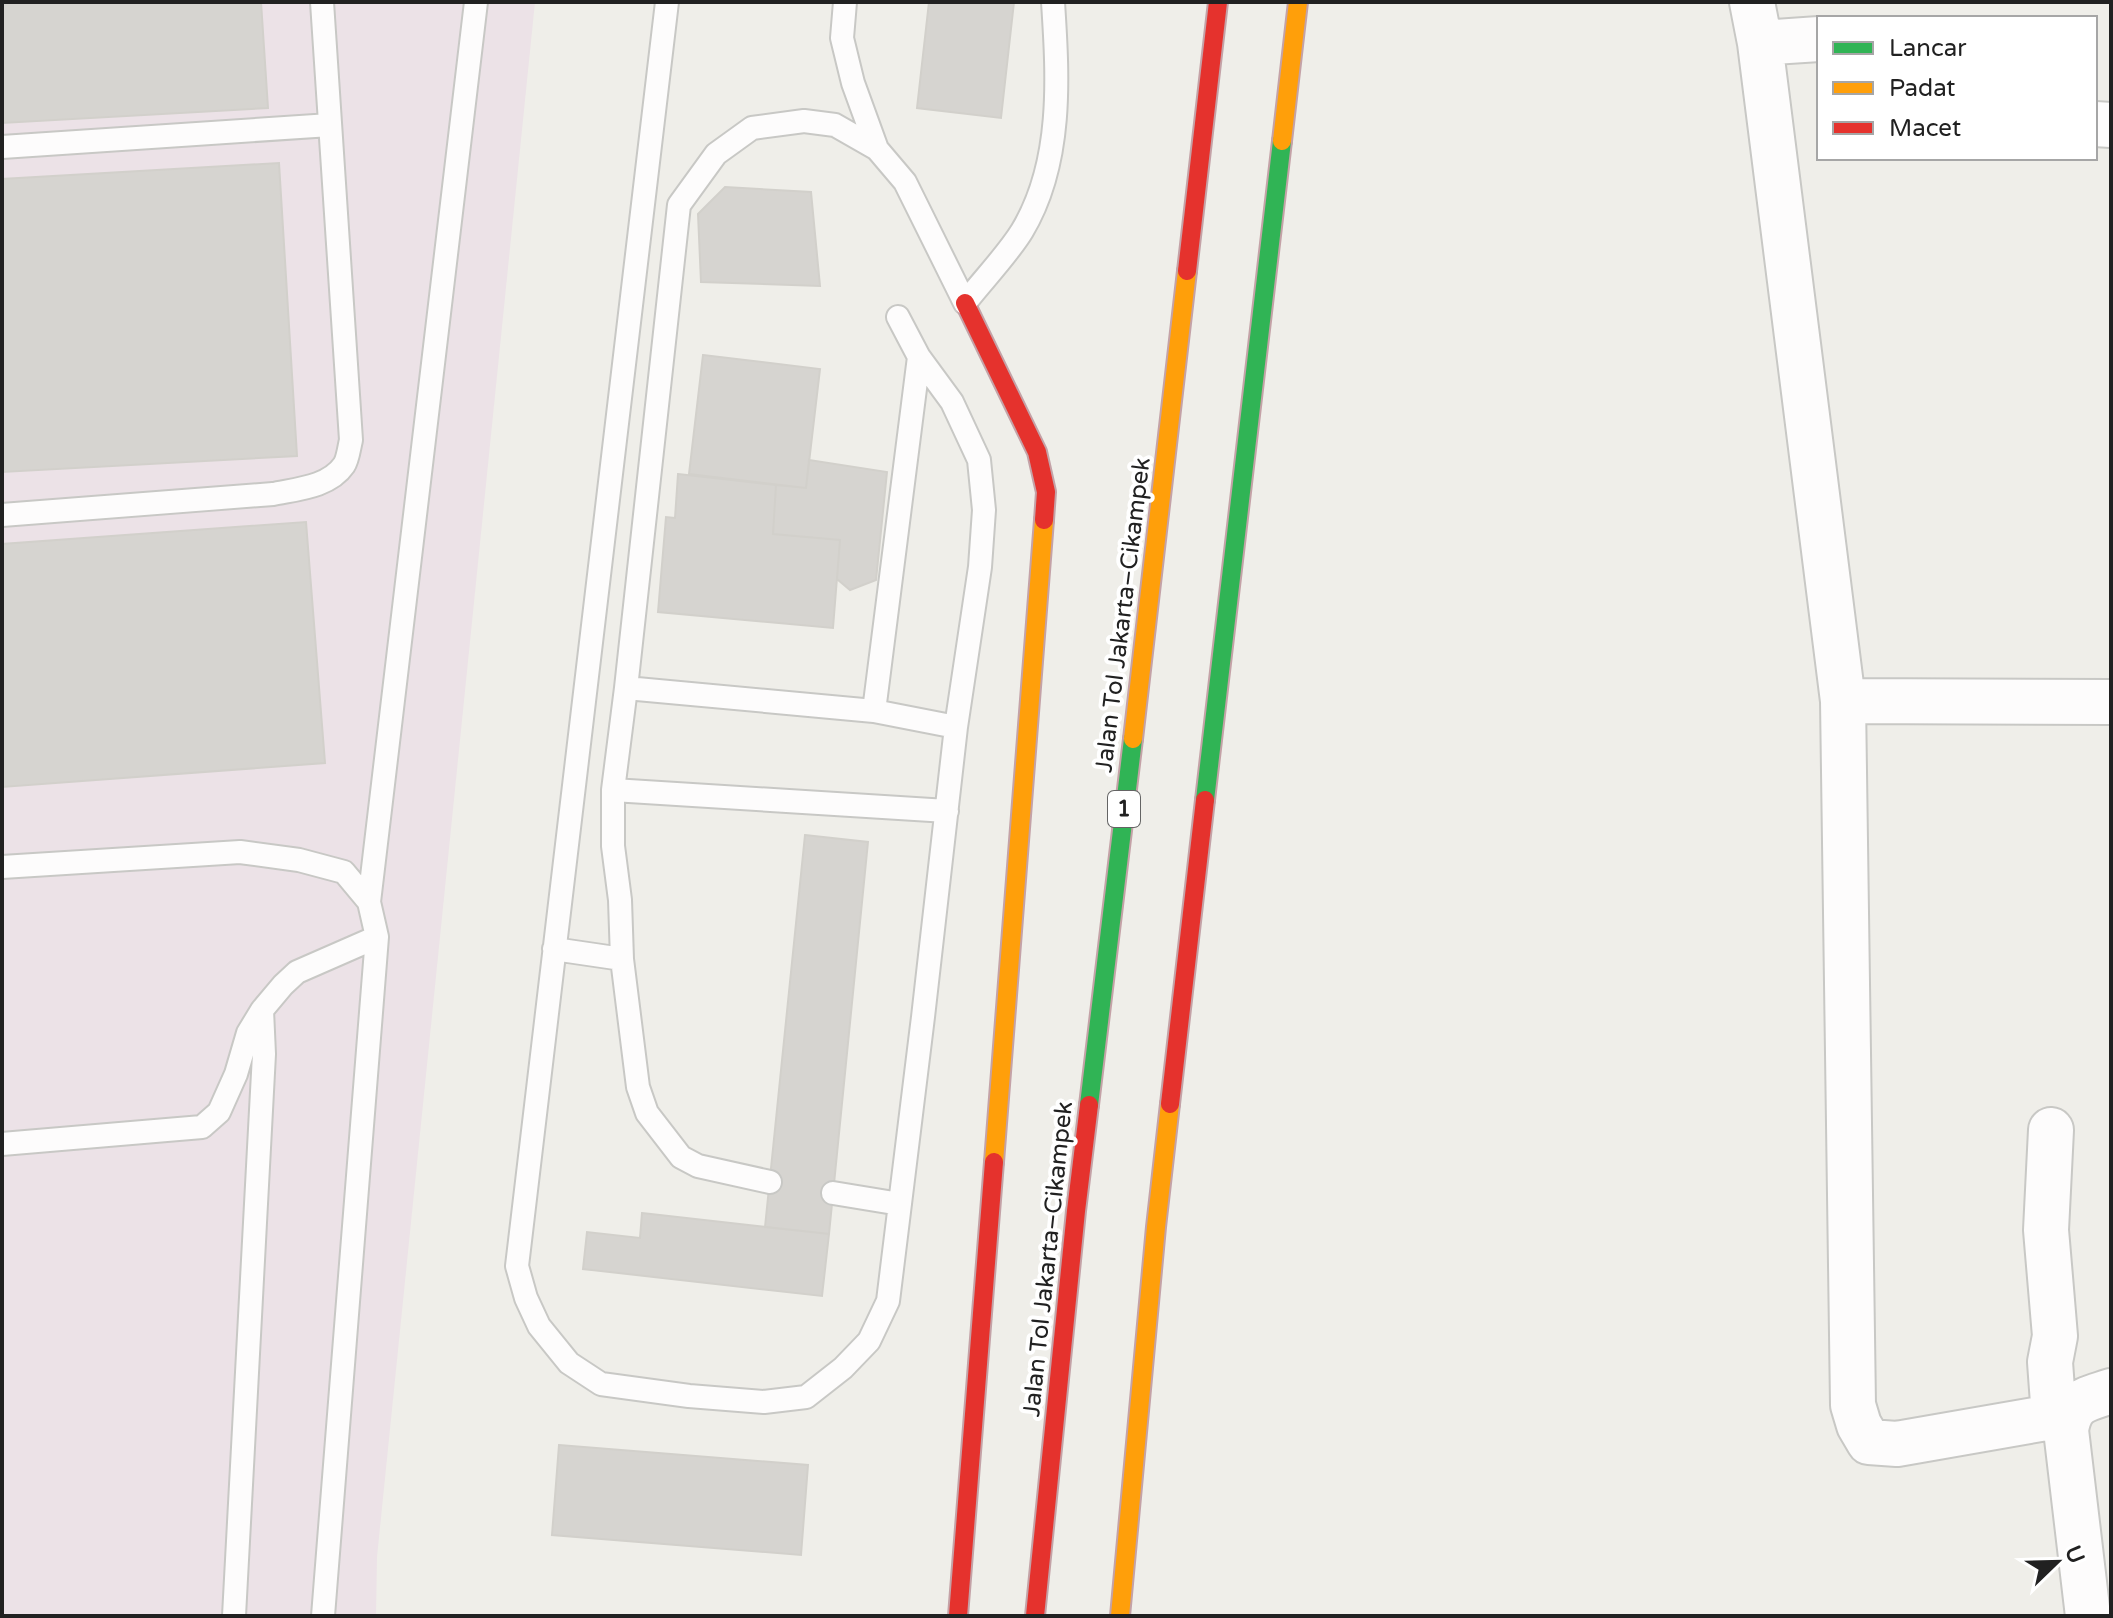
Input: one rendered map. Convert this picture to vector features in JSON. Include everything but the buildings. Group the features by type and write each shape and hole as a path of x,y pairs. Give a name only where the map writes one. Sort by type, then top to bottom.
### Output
{"highway":[{"name":"Jalan Tol Jakarta–Cikampek","path":"1035,1616 1078,1195 1218,2"},
{"path":"1120,1616 1156,1227 1298,2"},
{"path":"958,1616 1046,492 1037,452 965,303"}],"street":[{"path":"1817,38 1756,23 1843,701 1853,1405 1859,1425 1869,1442 1897,1444 2062,1415 2082,1401 2111,1391"},
{"path":"1843,701 2111,702"},
{"path":"2051,1130 2046,1230 2055,1336 2050,1362 2066,1430 2088,1616"}],"lane":[{"path":"2,515 273,494 313,486 333,476 345,464 351,440 322,2"},
{"path":"323,1616 377,937 369,902 476,2"},
{"path":"667,2 517,1266 526,1298 539,1326 569,1363 601,1384 764,1402 806,1397 843,1368 869,1341 888,1301 956,727 980,567 984,510 979,460 952,402 919,357 898,317"},
{"path":"845,2 842,38 853,83 877,149"},
{"path":"770,1182 698,1166 681,1157 647,1113 638,1087 622,959 620,900 613,846 613,790 679,205 716,154 752,128 804,121 835,125 877,149 905,182 965,303 1022,232 1040,194 1052,145 1057,92 1053,2"},
{"path":"2,147 330,125"},
{"path":"874,711 919,357"},
{"path":"626,688 874,711 956,727"},
{"path":"613,790 947,811"},
{"path":"2,867 240,852 299,860 344,872 369,902"},
{"path":"2,1144 202,1127 219,1112 248,1033 283,985 297,972 377,937"},
{"path":"554,949 622,959"},
{"path":"234,1616 264,1054 262,1010"},
{"path":"833,1193 900,1204"}],"shaded area":[{"path":"2,2 535,2 377,1557 376,1616 2,1616"}],"traffic: fast":[{"path":"1205,800 1282,141"},
{"path":"1089,1105 1133,739"}],"traffic: slow":[{"path":"1282,141 1298,2"},
{"path":"1133,739 1187,271"},
{"path":"994,1162 1044,520"},
{"path":"1120,1616 1170,1104"}],"traffic: jam":[{"path":"1187,271 1218,2"},
{"path":"965,303 1037,452 1046,492 1044,520"},
{"path":"1170,1104 1205,800"},
{"path":"1035,1616 1089,1105"},
{"path":"958,1616 994,1162"}]}
